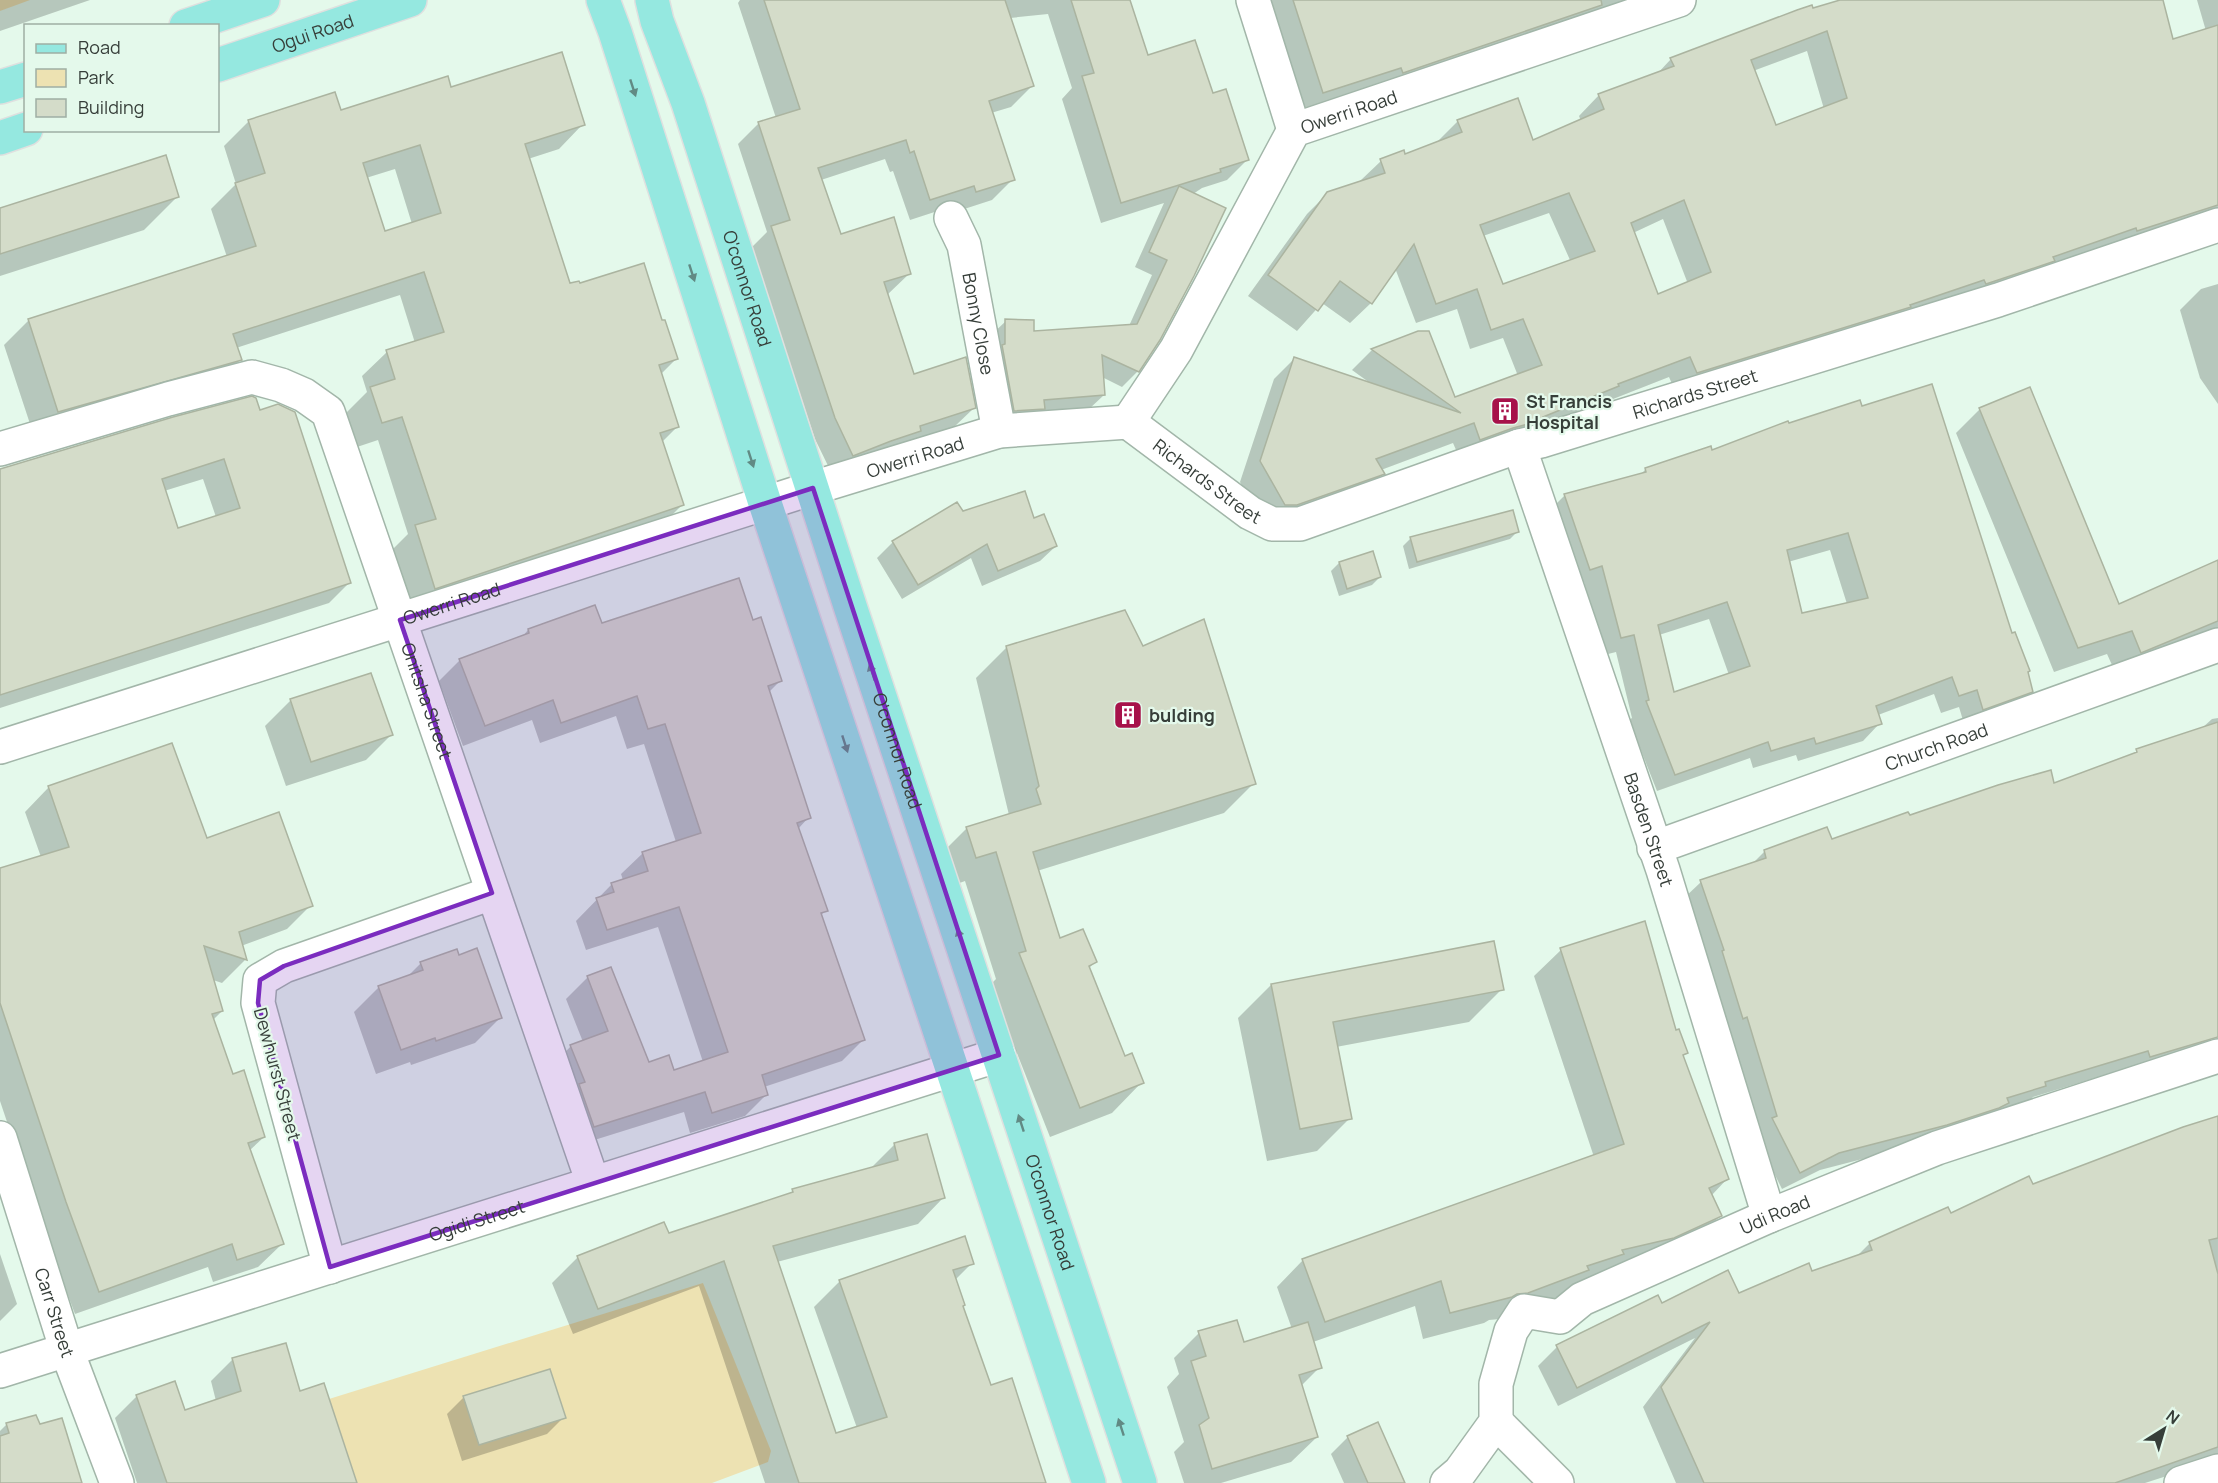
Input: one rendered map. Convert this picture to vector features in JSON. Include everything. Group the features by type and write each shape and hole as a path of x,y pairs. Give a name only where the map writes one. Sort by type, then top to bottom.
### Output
{"main road":[{"path":"192,24 263,0"},
{"name":"Ogui Road","path":"219,64 410,0"},
{"path":"579,0 615,32"},
{"path":"603,0 765,503 1089,1483"},
{"name":"O'connor Road","path":"655,7 1140,1483"},
{"path":"0,87 24,80"},
{"path":"0,138 24,130"}],"street":[{"path":"1252,0 1294,130"},
{"name":"Owerri Road","path":"0,747 765,503 999,431 1128,422 1176,351 1294,130 1679,0"},
{"name":"Bonny Close","path":"951,218 964,245 999,431"},
{"name":"Richards Street","path":"1128,422 1250,513 1272,524 1300,524 1519,446 1998,300 2218,225"},
{"name":"Onitsha Street","path":"0,449 168,399 252,377 281,385 303,395 328,412 593,1183"},
{"name":"Basden Street","path":"1519,446 1654,848 1769,1216"},
{"name":"Church Road","path":"1654,848 2218,645"},
{"name":"Dewhurst Street","path":"330,1267 258,1003 260,980 284,966 492,893"},
{"name":"Ogidi Street","path":"0,1371 999,1054"},
{"name":"Udi Road","path":"1496,1422 1496,1384 1511,1331 1524,1311 1560,1317 1582,1299 1769,1216 1937,1148 2218,1056"},
{"name":"Carr Street","path":"0,1138 67,1351 117,1483"},
{"path":"1447,1483 1460,1472 1496,1422 1557,1483"},
{"path":"2181,1483 2218,1471"}],"highlighted area":[{"path":"813,488 999,1055 330,1267 258,1003 260,980 284,966 492,893 400,620"}],"green space":[{"path":"0,0 30,0 0,11"},
{"path":"703,1283 771,1451 768,1462 712,1483 356,1483 329,1399"}],"building":[{"path":"764,0 1005,0 1034,86 989,101 1015,180 976,192 974,186 930,200 914,151 910,153 906,140 818,168 841,234 894,217 911,274 884,282 914,374 966,357 976,408 920,426 921,431 853,456 835,418 771,226 790,220 758,122 800,109"},
{"path":"1071,0 1130,0 1148,55 1195,40 1213,93 1226,89 1249,160 1220,169 1221,172 1121,203 1082,76 1094,73"},
{"path":"1293,0 1601,0 1602,5 1403,73 1401,68 1323,93"},
{"path":"1840,0 2163,0 2173,39 2218,25 2218,205 2137,231 2136,228 2053,257 2055,261 1986,284 1984,280 1910,305 1911,307 1697,373 1690,357 1618,384 1619,386 1543,417 1544,420 1480,440 1474,423 1376,459 1385,474 1297,505 1285,505 1260,461 1294,357 1461,413 1371,349 1418,331 1429,331 1455,397 1542,365 1523,319 1491,330 1477,289 1436,304 1414,244 1372,304 1340,281 1318,311 1268,275 1327,192 1385,173 1380,159 1404,150 1405,154 1462,132 1457,120 1518,98 1533,140 1604,109 1598,94 1674,66 1670,58 1797,10 1812,5 1813,8","holes":["1827,31 1847,98 1776,125 1751,60","1569,193 1595,251 1503,284 1480,225","1684,200 1711,272 1658,294 1631,223"]},
{"path":"562,52 585,125 525,144 570,283 579,281 580,283 644,263 662,320 665,320 678,359 659,365 679,427 660,433 684,505 435,589 415,525 436,519 402,417 382,423 370,387 395,379 386,350 444,332 424,272 233,334 242,360 58,412 28,319 256,246 235,183 265,173 248,120 335,92 341,110 448,76 451,87","holes":["420,145 441,213 385,231 363,163"]},
{"path":"166,155 179,197 0,254 0,208"},
{"path":"1179,186 1226,208 1194,276 1160,340 1139,372 1102,355 1105,395 1044,400 1045,409 1014,411 1002,345 1005,344 1005,319 1034,320 1034,331 1137,324 1167,260 1149,252"},
{"path":"1932,384 2012,633 2015,632 2030,671 2028,672 2033,692 1983,710 1977,690 1959,696 1952,677 1876,706 1882,724 1816,744 1814,738 1771,751 1768,742 1675,775 1646,701 1649,700 1634,635 1621,638 1602,566 1590,570 1564,494 1646,472 1645,468 1711,446 1712,450 1788,421 1789,423 1860,400 1862,406","holes":["1848,533 1868,598 1802,613 1787,550","1727,602 1750,666 1674,692 1658,625"]},
{"path":"2030,387 2119,604 2218,560 2218,621 2141,653 2132,631 2078,648 1979,408"},
{"path":"252,396 256,398 260,410 278,404 295,412 351,583 0,695 0,469 173,417","holes":["224,459 240,508 178,528 162,479"]},
{"path":"1025,491 1034,518 1044,514 1057,546 998,571 987,544 918,585 892,541 957,502 963,511"},
{"path":"1513,510 1519,532 1417,562 1410,537"},
{"path":"1373,551 1381,577 1347,589 1339,562"},
{"path":"739,578 753,620 761,617 782,681 768,686 811,818 797,823 828,911 821,913 865,1040 762,1075 768,1095 712,1113 705,1092 594,1127 579,1084 585,1082 570,1045 608,1031 587,976 611,967 649,1062 669,1055 674,1070 728,1052 679,907 607,930 596,898 614,892 611,883 648,871 642,852 701,833 665,724 648,729 637,696 561,723 553,700 485,726 459,659 529,633 528,629 595,605 602,623"},
{"name":"bulding","path":"1125,610 1143,646 1204,619 1256,784 1033,852 1060,938 1083,929 1097,962 1089,966 1125,1056 1132,1053 1144,1083 1080,1108 1019,953 1026,951 996,852 976,858 966,827 1041,804 1036,789 1039,786 1006,646"},
{"path":"371,673 393,735 311,762 290,699"},
{"path":"2218,722 2218,1037 2150,1057 2148,1051 2045,1082 2046,1086 2007,1098 2009,1103 1999,1108 1947,1125 1839,1153 1800,1173 1772,1118 1777,1116 1747,1017 1743,1019 1722,951 1724,950 1700,880 1766,858 1764,850 1827,827 1832,839 1908,812 1910,815 1998,785 2051,770 2054,783 2137,752 2136,749"},
{"path":"172,743 207,838 279,812 313,906 239,932 247,960 204,946 223,1011 212,1014 233,1074 244,1070 265,1137 248,1143 284,1244 237,1260 232,1244 99,1292 66,1202 0,1003 0,868 69,847 48,786"},
{"path":"1645,921 1676,1030 1679,1029 1688,1053 1683,1055 1729,1179 1709,1188 1722,1216 1674,1238 1622,1250 1624,1254 1587,1266 1589,1270 1528,1293 1450,1313 1441,1281 1325,1322 1302,1259 1624,1144 1560,948"},
{"path":"1494,941 1504,990 1333,1022 1352,1119 1300,1129 1271,984"},
{"path":"477,948 502,1018 436,1041 435,1038 401,1050 378,986 423,970 420,962 457,949 459,955"},
{"path":"2218,1116 2218,1238 2209,1240 2218,1274 2218,1447 2115,1483 1704,1483 1661,1387 1710,1322 1577,1388 1556,1345 1658,1295 1662,1303 1728,1270 1739,1293 1809,1263 1812,1271 1872,1250 1869,1242 1948,1207 1951,1213 2029,1176 2033,1184"},
{"path":"927,1134 945,1198 773,1246 836,1433 887,1417 839,1280 965,1236 974,1264 953,1270 965,1305 963,1306 991,1385 1012,1378 1046,1483 799,1483 724,1261 598,1309 577,1256 664,1222 669,1233 793,1192 792,1189 898,1160 894,1143"},
{"path":"1237,1320 1244,1342 1308,1322 1322,1368 1299,1375 1318,1437 1212,1469 1199,1425 1209,1418 1191,1361 1206,1356 1198,1331"},
{"path":"286,1343 300,1391 324,1383 357,1483 167,1483 136,1395 175,1381 185,1410 241,1391 232,1358"},
{"path":"550,1369 566,1418 479,1445 463,1396"},
{"path":"36,1415 40,1424 62,1418 82,1483 0,1483 0,1436 9,1433 6,1423"},
{"path":"1378,1422 1405,1483 1368,1483 1347,1436"}],"place":[{"name":"St Francis Hospital","path":"1505,411"},
{"name":"bulding","path":"1128,715"}]}
